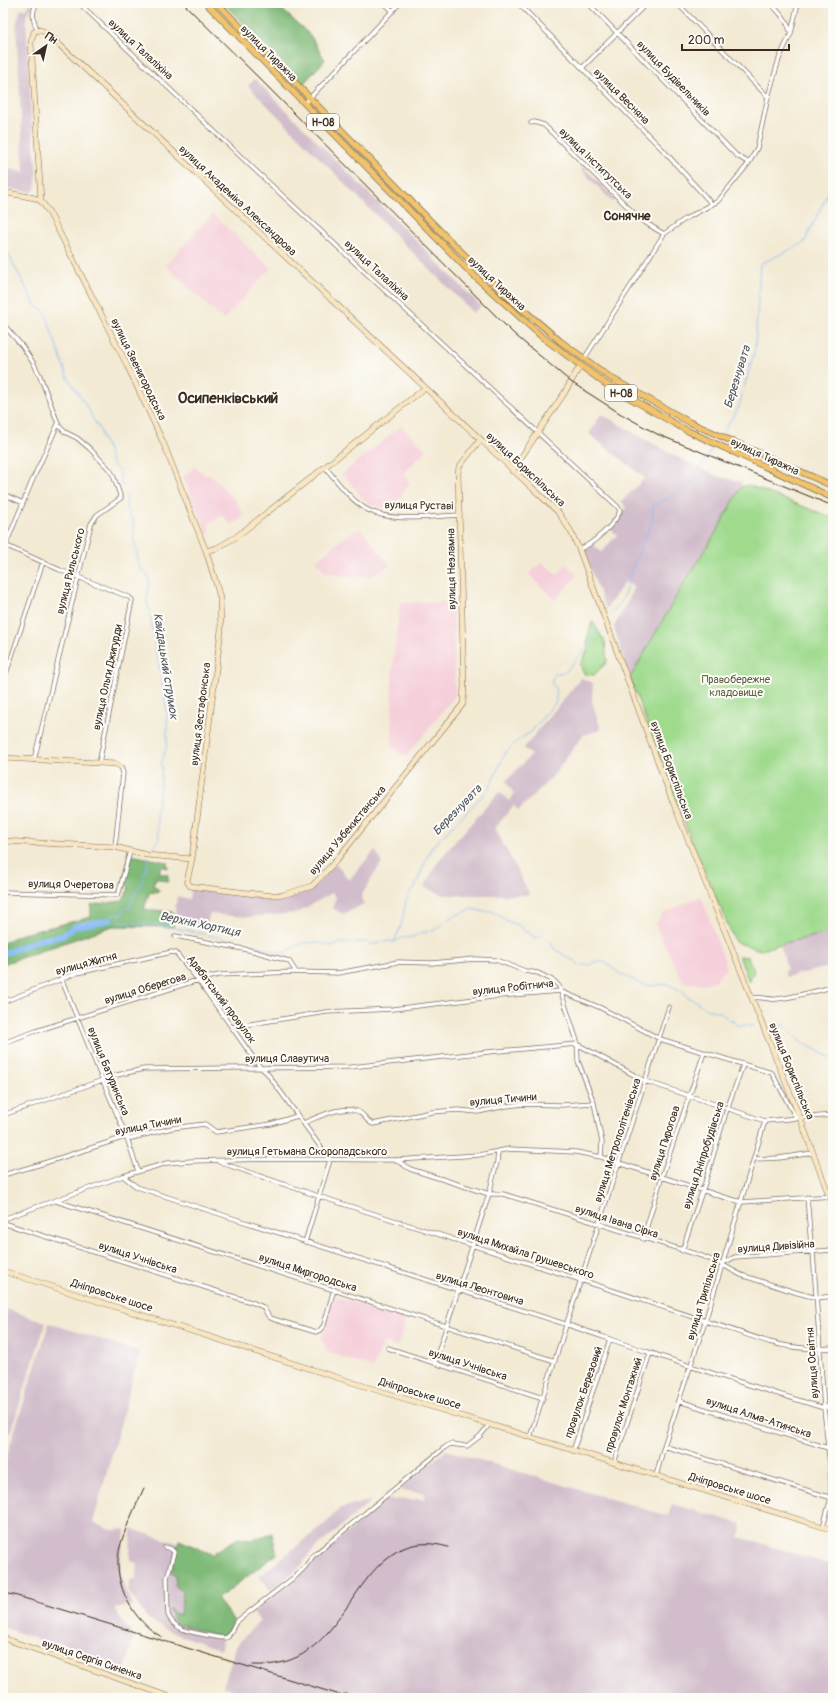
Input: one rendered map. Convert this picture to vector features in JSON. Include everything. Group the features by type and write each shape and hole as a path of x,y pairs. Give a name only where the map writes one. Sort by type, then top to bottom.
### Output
{"main road":[{"name":"вулиця Тиражна","path":"206,3 470,272 541,336 607,385 686,430 832,495"},
{"name":"вулиця Тиражна","path":"217,3 445,236 507,296 584,360 611,378 689,422 833,486"},
{"path":"580,366 584,360"}],"street":[{"path":"37,30 32,16 34,8 38,3"},
{"name":"вулиця Талаліхіна","path":"79,3 255,170 620,511 616,518 600,535 589,544 579,549"},
{"path":"384,3 392,11"},
{"path":"305,103 400,3"},
{"name":"вулиця Весняна","path":"518,3 662,149 711,203"},
{"name":"вулиця Будівельників","path":"588,3 736,155 749,163"},
{"path":"582,68 647,3"},
{"path":"677,3 768,97"},
{"path":"770,3 787,23 791,33"},
{"path":"584,360 664,234 711,203 718,201 749,163 757,148 778,59 791,33 798,3"},
{"name":"вулиця Звенигородська","path":"37,30 34,32 31,42 41,201 49,212 126,363 163,442 206,551"},
{"name":"вулиця Академіка Александрова","path":"37,30 43,30 50,36 425,388"},
{"name":"вулиця Інститутська","path":"531,124 534,122 544,125 641,220 664,234"},
{"path":"3,192 35,198 41,201"},
{"path":"3,324 22,346 34,364 58,424 3,551"},
{"path":"512,471 580,366"},
{"path":"206,551 217,548 236,537 425,388"},
{"name":"вулиця Бориспільська","path":"425,388 512,471 558,512 570,530 579,549 670,797 752,998 798,1118 831,1196 833,1206"},
{"name":"вулиця Рильського","path":"34,760 78,576 93,521 97,515 121,498 110,470 89,448 77,438 65,432 58,424"},
{"name":"вулиця Незламна","path":"463,704 464,685 459,467 480,440"},
{"name":"вулиця Руставі","path":"324,467 356,500 367,509 380,515 401,517 460,515"},
{"path":"3,494 23,503"},
{"path":"5,546 78,576"},
{"name":"вулиця Зестафонська","path":"187,881 192,859 222,630 220,598 206,551"},
{"path":"3,683 43,562"},
{"name":"вулиця Ольги Джигурди","path":"78,576 129,597 132,600 99,763"},
{"name":"вулиця Узбекистанська","path":"187,881 192,886 272,896 288,894 312,886 334,864 463,704"},
{"path":"3,758 116,764 121,767 122,772 115,846"},
{"path":"3,841 115,846 147,855 192,859"},
{"name":"вулиця Очеретова","path":"3,892 117,895 130,851"},
{"path":"175,936 249,950 288,961 296,972"},
{"name":"вулиця Житня","path":"3,1002 61,978 85,970 172,952 176,953"},
{"name":"Арабатський провулок","path":"176,953 198,980 260,1067 267,1073 330,1160"},
{"name":"вулиця Робітнича","path":"232,1027 326,1012 387,1009 500,996 560,991 559,986 554,981 538,973 525,971 496,960 475,958 432,963 398,962 338,972 296,972"},
{"name":"вулиця Оберегова","path":"3,1043 198,980 219,975 296,972"},
{"name":"вулиця Батуринська","path":"61,978 102,1081 128,1138 138,1171"},
{"path":"752,998 758,997 774,999 833,987"},
{"path":"560,991 601,1008 660,1039 772,1073 798,1118"},
{"path":"560,991 577,1044 578,1061 594,1103 602,1142 601,1157"},
{"name":"вулиця Метрополітенівська","path":"530,1437 618,1162 660,1039 669,1007"},
{"path":"577,1044 645,1081 765,1121 833,1115"},
{"name":"вулиця Славутича","path":"3,1115 131,1071 144,1069 351,1067 495,1051 577,1044"},
{"name":"вулиця Пирогова","path":"644,1239 662,1176 704,1053"},
{"name":"вулиця Дніпробудівська","path":"682,1251 727,1109 743,1065"},
{"name":"вулиця Тичини","path":"303,1123 340,1110 349,1109 362,1114 369,1122 373,1124 432,1112 458,1110 478,1112 523,1104 562,1105 594,1103"},
{"name":"вулиця Тичини","path":"3,1174 38,1165 122,1138 172,1128 204,1124 216,1132 271,1124 297,1116"},
{"name":"вулиця Трипільська","path":"656,1476 664,1446 705,1322 721,1264 742,1202 765,1121"},
{"name":"вулиця Гетьмана Скоропадського","path":"3,1219 138,1171 167,1163 276,1159 396,1160 479,1155 508,1149 576,1152 601,1157 742,1202"},
{"path":"435,1362 489,1194 498,1152"},
{"path":"754,1159 779,1158 813,1153"},
{"path":"304,1242 330,1160"},
{"name":"вулиця Івана Сірка","path":"396,1160 410,1169 489,1194 503,1194 682,1251 721,1264 741,1275 817,1298 833,1296"},
{"name":"вулиця Михайла Грушевського","path":"216,1161 318,1196 781,1346 806,1349 833,1348"},
{"name":"вулиця Леонтовича","path":"124,1176 137,1187 304,1242 342,1252 390,1269 567,1324 650,1353 824,1408"},
{"path":"742,1202 831,1196"},
{"name":"вулиця Освітня","path":"807,1197 812,1248 814,1252 824,1408 831,1448 832,1498 823,1527"},
{"name":"вулиця Миргородська","path":"56,1201 555,1361"},
{"name":"вулиця Учнівська","path":"3,1223 254,1303 263,1307 272,1319 316,1332 319,1331 324,1325 334,1289"},
{"name":"вулиця Дивізійна","path":"721,1264 735,1257 833,1250"},
{"name":"Дніпровське шосе","path":"3,1271 573,1451 833,1530"},
{"name":"провулок Березовий","path":"573,1451 610,1339"},
{"name":"вулиця Учнівська","path":"388,1348 543,1398"},
{"name":"провулок Монтажний","path":"614,1463 650,1353"},
{"name":"вулиця Алма-Атинська","path":"679,1401 831,1448"},
{"path":"824,1408 833,1405"},
{"path":"165,1547 174,1552 167,1578 170,1620 175,1625 188,1631 225,1638 228,1636 236,1622 302,1570 313,1556 444,1448 450,1444 467,1446 480,1436 490,1425"},
{"path":"664,1446 832,1498"},
{"name":"вулиця Сергія Синенка","path":"3,1638 174,1698"}],"shaded area":[{"path":"30,3 33,6 26,15 31,112 37,176 35,189 33,192 3,188 3,168 24,172 16,24 21,9 26,9"},
{"path":"255,79 481,306 473,313 248,86"},
{"path":"583,167 615,199 613,202 581,169"},
{"path":"213,214 271,268 223,320 165,265"},
{"path":"601,414 677,457 716,476 742,482 741,487 718,529 681,588 630,678 614,627 635,587 625,582 606,609 583,550 592,544 602,552 617,535 610,528 626,508 622,501 645,478 589,434"},
{"path":"401,426 427,450 403,474 410,482 396,505 382,508 368,504 342,474"},
{"path":"195,467 198,471 200,469 204,474 211,475 235,500 243,515 239,521 230,525 223,515 208,524 211,532 207,535 183,477"},
{"path":"361,529 390,565 371,576 344,576 325,572 316,560 352,532"},
{"path":"542,562 557,575 567,564 577,576 555,600 529,574"},
{"path":"400,603 453,603 455,696 406,757 392,747 392,675"},
{"path":"581,678 593,683 592,701 601,730 583,735 553,776 518,811 514,805 495,828 530,895 443,895 424,887 439,860 499,792 510,801 514,794 506,781 531,755 524,748"},
{"path":"375,850 382,862 361,896 364,904 343,914 332,908 336,898 332,893 297,913 248,917 209,914 207,925 174,920 177,896 189,899 191,888 279,898 302,892 317,884 335,863 349,880"},
{"path":"701,896 727,967 715,981 702,985 683,982 655,925 662,914"},
{"path":"833,932 833,966 786,977 784,971 787,969 780,944"},
{"path":"333,1296 406,1319 398,1347 384,1342 373,1368 328,1352 321,1339"},
{"path":"3,1308 46,1322 3,1455"},
{"path":"49,1323 140,1352 93,1523 113,1530 126,1529 120,1559 121,1577 125,1590 133,1605 114,1609 134,1637 125,1669 76,1651 76,1647 58,1642 56,1646 3,1627 3,1467"},
{"path":"833,1409 833,1445 830,1446 826,1410"},
{"path":"446,1450 668,1516 672,1504 742,1524 739,1537 833,1565 833,1698 258,1698 223,1687 236,1646 260,1620 253,1613 385,1500 424,1499 424,1493 400,1490"},
{"path":"372,1500 310,1553 303,1564 271,1591 259,1576 327,1522 340,1508"},
{"path":"131,1529 178,1543 171,1572 176,1576 175,1587 183,1591 180,1616 174,1613 177,1624 222,1637 221,1650 169,1631 147,1618 128,1591 131,1579 135,1580 138,1564 130,1560"}],"green space":[{"path":"223,3 275,3 310,35 325,60 303,84"},
{"name":"Правобережне кладовище","path":"748,485 833,518 833,932 780,944 761,950 735,942 680,813 630,678 681,588 718,529 741,487"},
{"path":"592,621 605,642 607,662 594,675 584,674 580,665 588,649 587,641"},
{"path":"130,855 167,862 168,868 161,866 159,873 168,875 168,882 156,878 153,885 160,891 149,893 144,909 173,912 173,927 113,926 3,964 3,943 19,935 91,917 91,905 122,901 129,888 123,882"},
{"path":"739,956 748,957 754,971 749,982"},
{"path":"272,1533 277,1554 217,1599 234,1621 227,1635 222,1637 177,1624 172,1617 169,1608 174,1613 180,1615 183,1591 175,1587 176,1576 171,1573 179,1540 214,1555 215,1552 238,1538 251,1540"}],"waterway":[{"name":"Березнувата","path":"722,434 738,409 755,349 760,264 804,243 833,182"},
{"name":"Кайдацький струмок","path":"3,244 36,307 45,312 67,376 101,432 101,436 107,447 112,464 119,471 122,486"},
{"name":"Березнувата","path":"611,614 622,601 635,559 651,525 654,506 662,500 668,499 676,490 689,485 715,445"},
{"name":"Кайдацький струмок","path":"127,495 126,509 133,520 134,540 140,569 149,577 147,603 150,611 148,614 150,616 167,711 167,745 161,764 160,789 156,811 159,838 151,852"},
{"name":"Березнувата","path":"394,942 401,926 406,901 410,892 415,887 431,848 488,790 506,752 519,739 530,733 556,702 556,690 551,681 556,673 566,672 599,631"},
{"name":"Кайдацький струмок","path":"108,920 111,915 122,914 124,909 130,907 134,894 142,883 149,857"},
{"path":"394,942 402,938 413,937 419,933 433,931 453,916 472,909 485,912 492,911 507,921 522,927 525,932 529,932 534,938 543,936 552,943 554,949 565,955 567,958 574,960 579,965 590,965 594,962 605,962 620,974 638,983 650,986 667,984 684,992 688,998 694,1000 706,1009 720,1012 737,1025 753,1026"},
{"name":"Верхня Хортиця","path":"110,920 147,924 151,926 157,924 254,945 283,953 299,945 307,943 327,944 330,946 341,943 367,942 370,945 389,941 393,942"},
{"name":"Верхня Хортиця","path":"3,954 39,940 62,936 76,926 110,920"},
{"path":"774,1022 785,1026 799,1041 833,1059"}],"railway":[{"path":"183,3 514,334 571,382 621,414 657,434 833,506"},
{"path":"144,1488 121,1543 118,1564 119,1576 122,1589 134,1612 142,1622 162,1637"},
{"path":"253,1665 276,1664 297,1657 310,1649 326,1634 341,1616 368,1577 384,1561 401,1549 422,1544 448,1547"},
{"path":"3,1593 14,1595 350,1698"},
{"path":"344,1694 368,1698"}],"district":[{"name":"Сонячне","path":"627,215"},
{"name":"Осипенківський","path":"228,398"}]}
